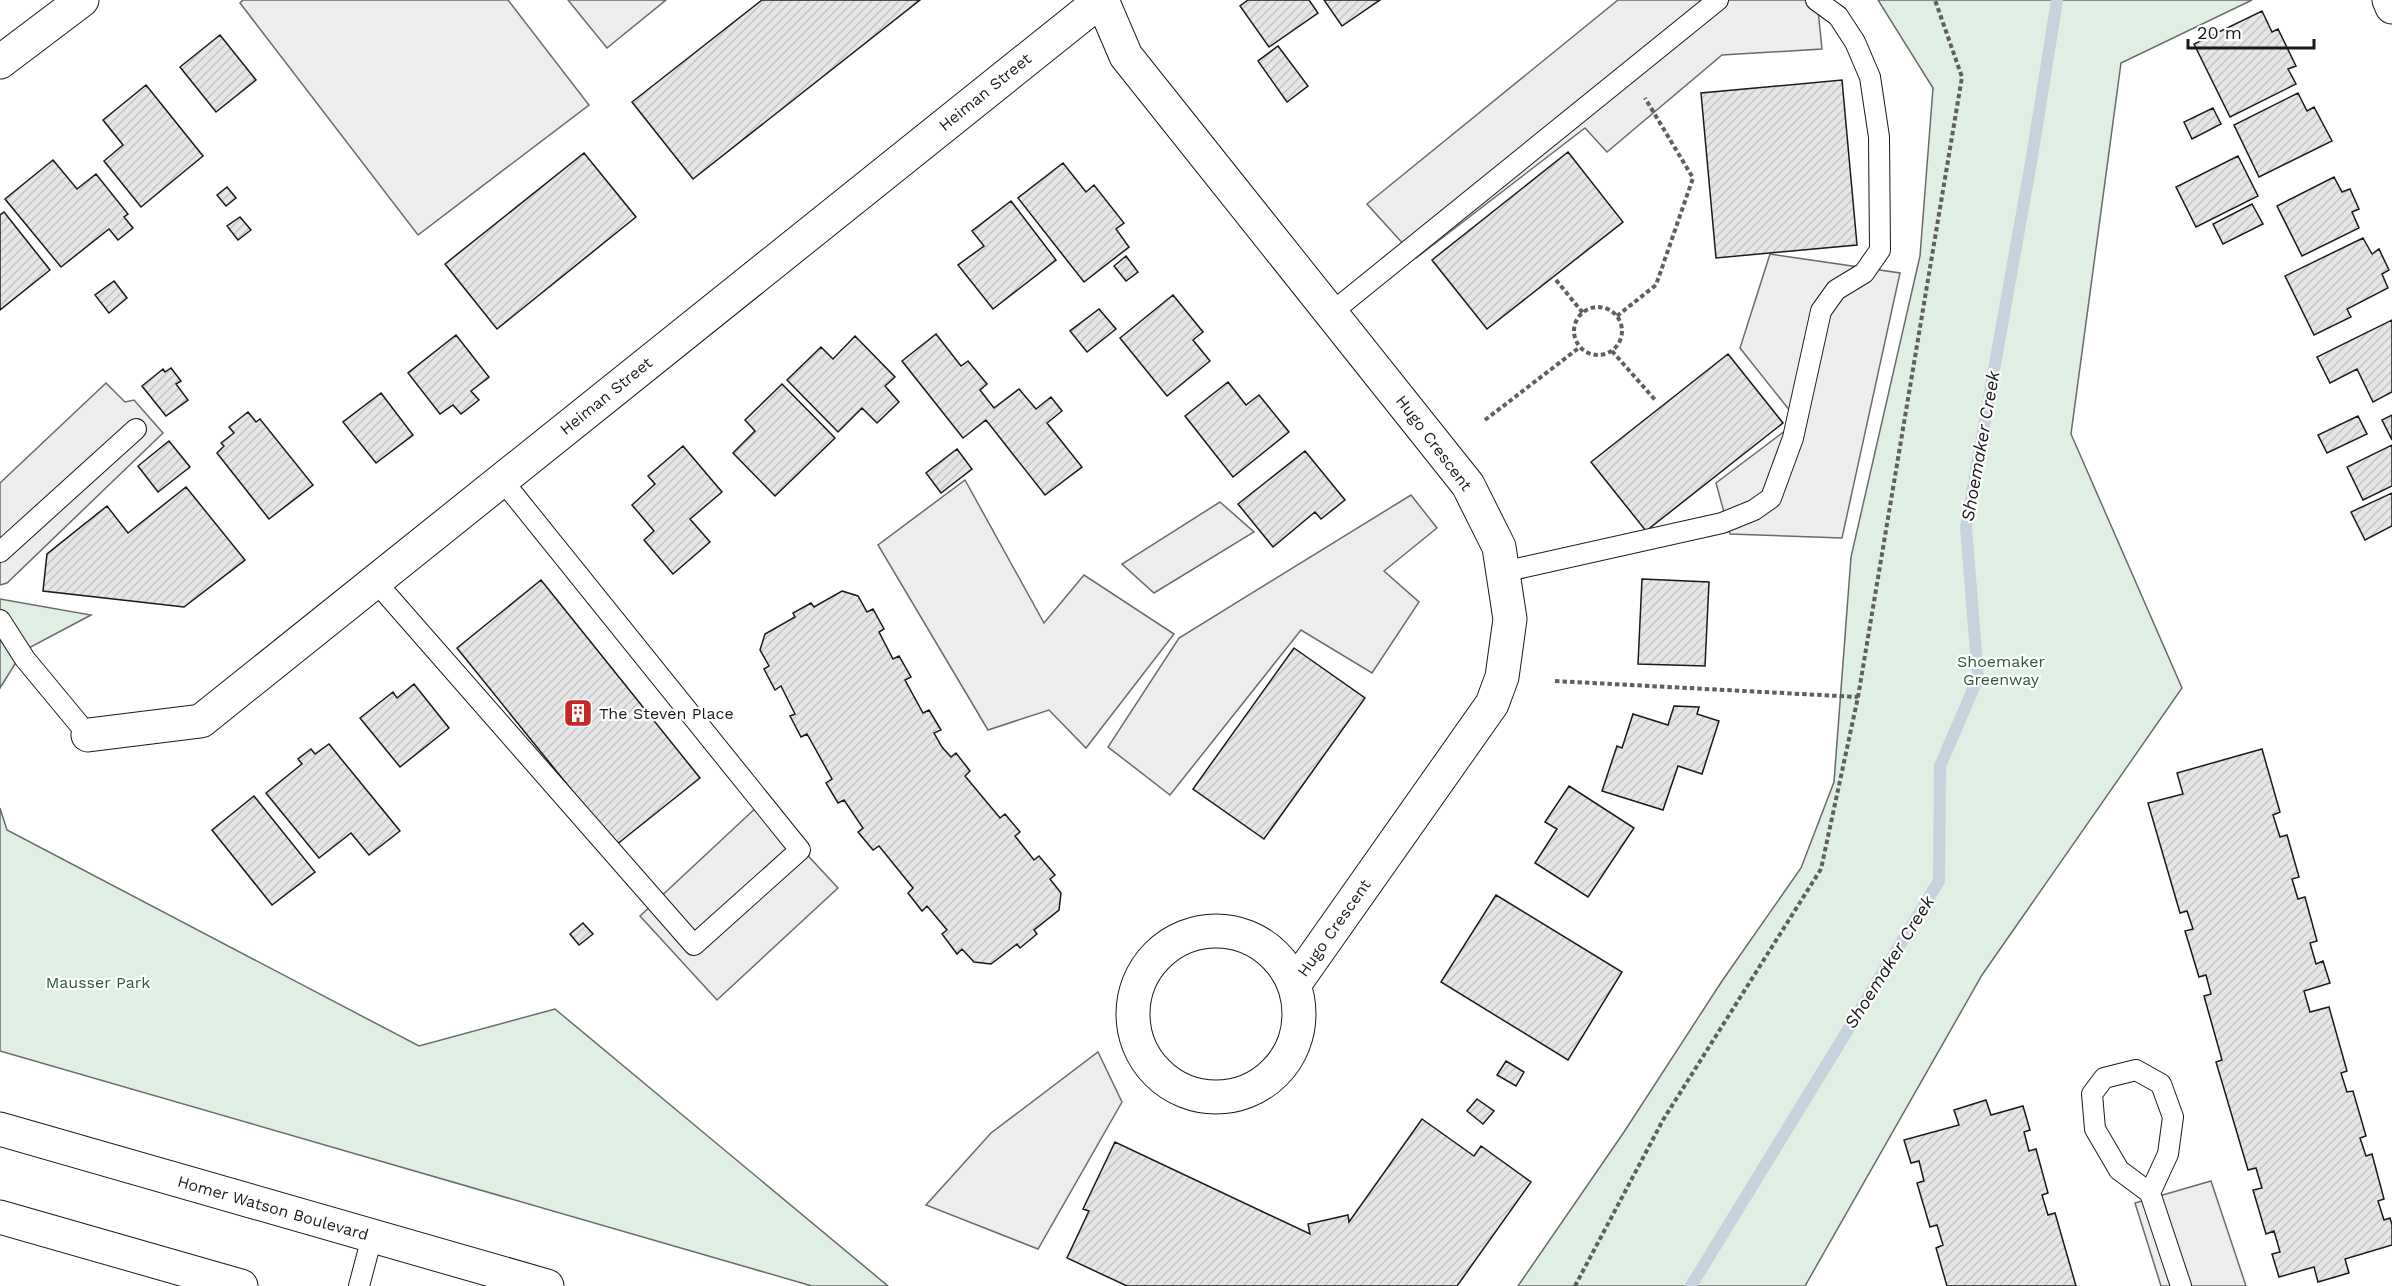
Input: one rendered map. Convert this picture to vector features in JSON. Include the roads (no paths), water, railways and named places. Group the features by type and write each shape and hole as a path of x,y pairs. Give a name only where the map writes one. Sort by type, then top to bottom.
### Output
{"street":[{"path":"0,62 82,0"},
{"name":"Hugo Crescent","path":"1101,0 1126,56 1468,485 1499,547 1510,619 1502,677 1492,704 1294,985"},
{"name":"Heiman Street","path":"88,735 201,721 1101,0"},
{"path":"2389,0 2392,7"},
{"name":"Hugo Crescent","path":"1215,931 1237,933 1264,945 1288,970 1294,985 1299,997 1296,1043 1281,1068 1250,1091 1222,1098 1193,1095 1167,1082 1142,1054 1133,1026 1133,1001 1143,974 1161,952 1186,936 1215,931"},
{"name":"Homer Watson Boulevard","path":"0,1129 547,1286"},
{"path":"0,1217 242,1286"}],"lane":[{"path":"1331,313 1718,0"},
{"path":"1503,572 1722,523 1754,510 1772,498 1793,438 1821,311 1836,290 1864,273 1880,250 1879,137 1870,77 1855,42 1838,16 1816,0"},
{"path":"0,552 136,429"},
{"path":"375,581 693,945 800,850 502,480"},
{"path":"0,620 26,659 88,735"},
{"path":"2150,1193 2168,1154 2173,1117 2161,1084 2136,1070 2104,1078 2092,1094 2095,1129 2119,1170 2150,1193 2181,1286"},
{"path":"359,1286 372,1237"}],"waterway":[{"name":"Shoemaker Creek","path":"1691,1286 1939,881 1940,766 1978,678 1966,527 2032,157 2057,0"}],"place":[{"name":"The Steven Place","path":"578,713"}],"park label":[{"name":"Shoemaker Greenway","path":"2001,670"},
{"name":"Mausser Park","path":"98,982"}]}
